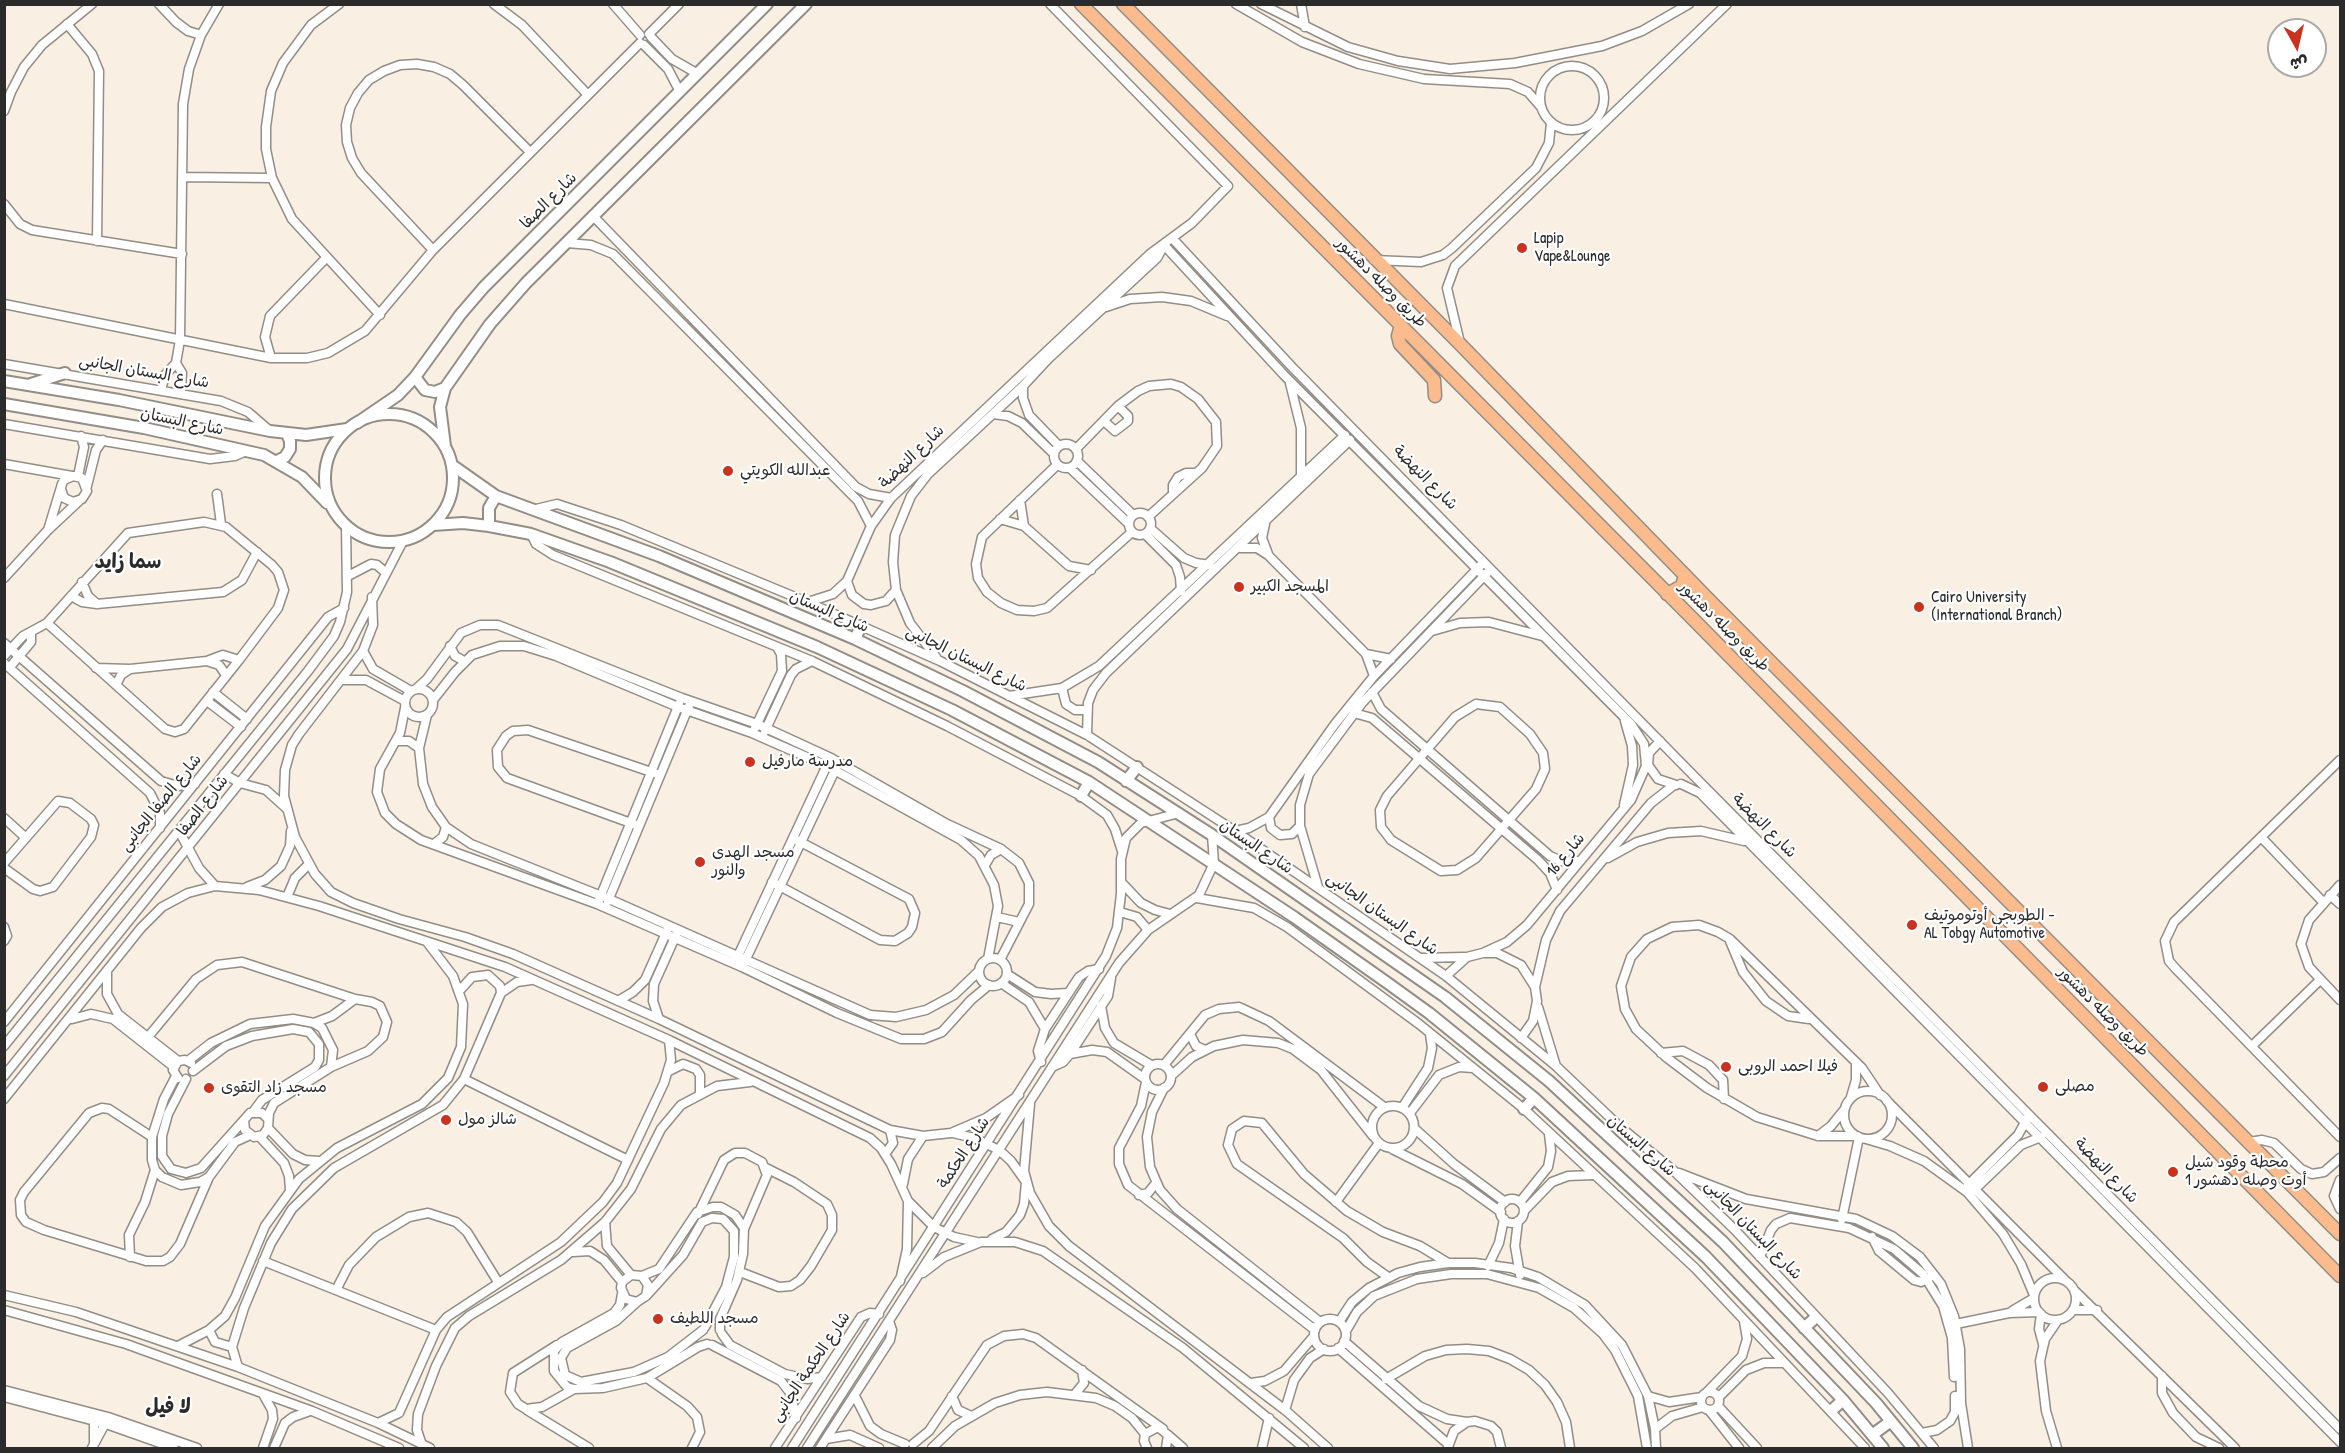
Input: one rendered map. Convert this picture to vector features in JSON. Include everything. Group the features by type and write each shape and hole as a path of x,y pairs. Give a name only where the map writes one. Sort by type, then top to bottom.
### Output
{"main road":[{"name":"طريق وصله دهشور","path":"1081,4 1692,618 2340,1276"},
{"name":"طريق وصله دهشور","path":"1123,4 1373,260 1460,344 1684,575 2340,1234"},
{"path":"1401,325 1398,336 1400,344 1434,380 1435,396"},
{"path":"1667,594 1682,586 1684,575"},
{"path":"1692,618 1702,607 1712,603"}],"street":[{"path":"4,111 24,67 42,45 92,4"},
{"path":"159,4 188,31 201,35"},
{"path":"181,393 182,373 177,363 180,340 182,254 183,104 189,69 201,35 219,4"},
{"path":"339,4 311,25 299,38 283,63 272,91 266,138 272,178 292,219 380,315"},
{"path":"495,4 522,25 588,95"},
{"path":"613,4 645,39 668,69 680,92"},
{"path":"4,306 271,358 308,358 328,353 348,344 380,315 433,250 680,4"},
{"name":"شارع الصفا","path":"357,423 399,395 416,377 460,315 484,287 767,4"},
{"path":"445,446 432,431 416,420 396,414 376,415 357,423 347,429 335,443 328,459 325,477 327,494 333,511 346,526 373,540 403,541 419,535 433,525 446,507 453,487 452,465 445,446 440,407 445,388 490,324 526,283 806,4"},
{"path":"1050,4 1228,186 1192,223 1164,245"},
{"path":"1236,4 1302,42 1359,64 1424,79 1510,84 1528,92 1551,123 1549,143 1536,168 1443,255 1421,262 1373,260"},
{"path":"1261,4 1305,27 1372,55 1450,69 1489,66 1563,55 1627,38 1689,4"},
{"path":"1301,4 1305,27"},
{"path":"1460,344 1447,288 1455,266 1596,125 1726,4"},
{"path":"67,24 92,54 99,71 97,241"},
{"path":"645,39 675,62 698,74"},
{"path":"1563,55 1566,67"},
{"path":"433,250 361,173 352,158 347,142 348,116 358,93 369,80 400,65 417,64 442,70 463,85 530,152"},
{"path":"1541,107 1541,89 1550,74 1566,67 1582,68 1599,82 1603,104 1596,125"},
{"path":"1551,123 1572,130 1596,125"},
{"path":"183,177 272,178"},
{"path":"4,204 20,224 32,230 182,254"},
{"path":"594,217 856,487 869,494 891,498"},
{"name":"شارع النهضة","path":"1172,238 1292,367 1492,568 1694,776 1751,839 2299,1392 2340,1442"},
{"path":"567,243 591,245 613,254 858,501 871,526"},
{"name":"شارع النهضة","path":"847,581 871,526 891,498 993,414 1023,386 1045,356 1101,310 1157,258 1164,245"},
{"name":"شارع النهضة","path":"1164,245 1286,377 1624,718 1641,739 1654,775 1663,782 1678,784 1700,793 1751,839"},
{"name":"شارع النهضة","path":"940,661 916,634 896,590 892,555 899,521 911,496 935,462 1155,250 1164,245"},
{"path":"271,358 265,337 270,316 327,257"},
{"path":"658,299 665,290"},
{"path":"1101,310 1130,299 1162,297 1191,301 1232,318"},
{"path":"727,369 735,362"},
{"path":"161,390 165,375 177,363"},
{"name":"شارع البستان الجانبى","path":"4,364 181,393 239,407 270,431"},
{"path":"1292,367 1286,377 1301,428 1301,478"},
{"path":"29,385 65,373"},
{"path":"416,377 425,390 435,392 445,388"},
{"name":"شارع البستان","path":"4,381 119,400 287,434 324,434 347,429"},
{"path":"1073,465 1076,449 1118,406 1138,391 1160,384 1181,387 1198,399 1216,422 1219,437 1213,454 1196,473 1148,517 1148,531 1176,565 1180,578 1180,591"},
{"path":"1023,386 1024,404 1029,415 1057,450 1057,465"},
{"name":"شارع البستان","path":"4,405 132,426 246,451 277,461 304,478 333,511"},
{"path":"1104,421 1115,430 1128,420 1118,406"},
{"path":"993,414 1008,416 1022,423 1057,450"},
{"path":"4,424 210,459 229,458 246,451"},
{"path":"277,461 285,457 290,449 287,434"},
{"path":"75,476 84,447 81,436"},
{"path":"1008,697 1062,688 1099,666 1241,548 1265,524 1301,478 1347,438"},
{"path":"1087,735 1086,710 1093,690 1106,674 1171,605 1180,591 1279,504 1347,438"},
{"path":"4,578 48,530 82,499 96,450 103,440"},
{"path":"1057,450 1068,444 1076,449"},
{"path":"4,464 75,476 87,486"},
{"name":"شارع البستان","path":"452,465 496,496 659,556 855,639 1047,735 1212,835 1437,991 1549,1081 1694,1213 1891,1420 1913,1449"},
{"path":"1057,465 1073,465 1134,515 1130,528 1091,570 1052,605 1034,611 1009,607 987,592 978,578 977,551 982,537 1057,465"},
{"path":"1073,465 1137,535 1148,531"},
{"path":"48,530 64,480 75,476"},
{"path":"61,489 68,500 82,499"},
{"path":"217,494 221,524"},
{"path":"858,501 865,500 869,494"},
{"path":"489,526 489,508 496,496"},
{"path":"1020,500 1024,526"},
{"name":"شارع البستان الجانبى","path":"532,510 548,505 566,506 621,525 807,602 940,661 1087,735 1235,831 1446,976 1556,1066 1619,1126 1673,1170 1760,1257 1888,1393 1934,1449"},
{"path":"1134,515 1140,513 1148,517"},
{"path":"999,519 1024,526 1069,566 1091,570"},
{"path":"47,624 165,729 175,732 184,729 207,701 283,600 283,580 272,565 221,524 204,522 128,533 47,624 32,633 25,634 7,650 19,656 161,781 178,786 195,784"},
{"path":"433,525 463,523 531,534 610,562 817,647 952,710 1089,782 1294,917 1429,1013 1534,1098 1677,1229 1843,1400 1883,1449"},
{"path":"1265,524 1262,538 1268,555"},
{"name":"شارع الصفا","path":"4,1046 334,636 344,608 348,576 346,526"},
{"path":"1148,531 1184,558 1210,565"},
{"path":"531,534 536,544 553,555 777,646 947,726 1081,796 1107,815 1121,855"},
{"name":"شارع الصفا","path":"4,1076 347,649 403,541"},
{"path":"1241,548 1253,547 1268,555 1366,654 1374,676"},
{"path":"249,572 257,552"},
{"path":"1318,888 1300,826 1300,805 1309,774 1338,727 1372,692 1391,659 1485,561"},
{"path":"348,576 371,564 377,564 385,572"},
{"path":"70,596 82,602 97,604 224,592 234,587 257,567 272,565"},
{"path":"1069,566 1071,588"},
{"path":"1235,831 1256,825 1269,817 1374,676 1385,671 1431,631 1492,568"},
{"path":"807,602 825,598 847,581 857,601 871,605 886,601 896,590"},
{"path":"82,582 88,596 97,604"},
{"path":"372,597 373,625 363,651 292,745 285,770 286,808 291,824 309,864 322,884 342,898 399,919 486,944 618,1000 890,1130 923,1136 951,1133 986,1118 1019,1095"},
{"name":"شارع الصفا الجانبى","path":"4,1022 328,616 344,608"},
{"path":"1431,631 1460,623 1489,622 1518,628 1545,638"},
{"path":"603,901 434,844 396,824 380,803 377,780 385,759 397,741 405,704 413,690 427,679 450,646 467,629 480,625 498,625 682,698 689,706"},
{"path":"498,625 502,635 500,646"},
{"path":"855,639 861,626"},
{"path":"32,633 31,642 19,656 7,665 150,793 158,806 160,828"},
{"path":"450,646 455,656 464,661"},
{"path":"988,958 1000,960 1007,974 1000,983 989,985 971,1000 942,1032 924,1039 891,1036 738,965 677,933 482,850 446,827 432,807 423,784 419,748 433,700 464,661 481,651 500,646 535,648 678,707 689,706 755,729 766,728 835,760 947,824 1001,849 1019,863 1029,883 1029,904 1000,960"},
{"path":"755,729 782,672 783,663 777,646"},
{"path":"363,651 373,669 413,690 427,691 433,700"},
{"path":"1366,654 1391,659"},
{"path":"96,668 130,669 207,661 223,655 239,660"},
{"path":"207,661 219,665 226,675"},
{"path":"762,737 791,675 796,669 812,662"},
{"path":"116,685 121,675 130,669"},
{"path":"342,680 366,680 405,704 417,718 427,716"},
{"path":"1062,688 1063,699 1070,708 1086,710"},
{"path":"213,692 247,719"},
{"path":"1372,692 1381,709 1555,859 1567,862 1580,861"},
{"path":"603,901 630,822 682,698"},
{"path":"207,701 241,727"},
{"path":"1484,703 1500,707 1536,739 1545,761 1539,784 1502,829 1470,863 1449,871 1434,868 1390,840 1381,827 1380,810 1383,802 1427,749 1455,717 1468,707 1484,703"},
{"path":"603,901 639,826 689,706"},
{"path":"1354,713 1372,718 1502,829 1542,864 1557,890"},
{"path":"294,717 305,726"},
{"path":"1621,811 1630,784 1633,765 1630,736 1624,718"},
{"path":"755,729 762,737 831,769 961,840 985,865 994,885 997,917 988,958 980,966 979,971 980,977 989,985"},
{"path":"639,826 507,778 502,774 496,758 500,742 513,731 528,730 660,776"},
{"path":"397,741 409,741 419,748"},
{"path":"1647,757 1660,741"},
{"name":"شارع 16","path":"1483,953 1516,934 1557,890 1639,787 1647,757"},
{"path":"738,965 835,760"},
{"path":"2340,760 2174,922 2165,941 2169,961 2340,1137"},
{"path":"1126,781 1137,767"},
{"path":"224,774 240,783 266,790 286,808"},
{"name":"شارع 16","path":"1535,987 1541,956 1560,911 1652,803 1678,784 1694,776"},
{"path":"150,793 159,789 161,781"},
{"path":"1081,796 1089,782"},
{"path":"4,863 58,801 70,803 91,819 94,825 91,837 53,887 39,891 33,889 4,868"},
{"path":"1121,855 1130,832 1148,820 1179,813"},
{"path":"1269,817 1271,828 1280,835 1292,834 1300,826"},
{"path":"4,818 26,837"},
{"path":"244,887 265,880 281,866 290,846 291,824"},
{"path":"434,844 443,837 446,827"},
{"path":"179,831 190,847 199,868 215,886"},
{"path":"1596,867 1637,842 1668,833 1709,832 1751,839"},
{"path":"1212,835 1214,863 1197,898 1254,908 1287,927 1430,1034 1524,1109 1593,1175 1667,1240 1784,1364 1832,1410 1863,1447"},
{"path":"2261,837 2323,902"},
{"path":"776,884 880,940 902,938 912,927 915,913 909,899 797,840"},
{"path":"985,865 991,855 1001,849"},
{"name":"شارع الحكمة","path":"792,1449 1099,969 1113,942 1120,912 1121,855"},
{"path":"287,897 295,878 309,864"},
{"path":"1122,883 1141,903 1170,914"},
{"path":"2340,885 2323,902 2305,927 2301,944 2305,960 2320,980 2340,1000"},
{"path":"4,1099 141,928 174,899 215,886 244,887 287,897 482,958 669,1040 863,1134 876,1143 885,1154 903,1186 908,1201 907,1249 900,1281"},
{"path":"2330,895 2340,904"},
{"name":"شارع الحكمة","path":"807,1449 1111,976 1148,930 1197,898"},
{"path":"1120,912 1137,917 1148,930"},
{"path":"997,917 1019,922"},
{"path":"1287,927 1294,917"},
{"path":"131,919 141,928"},
{"path":"1849,1101 1864,1092 1884,1098 1892,1114 1888,1127 1879,1136 1860,1138 1818,1136 1772,1123 1724,1099 1661,1053 1636,1029 1625,1009 1622,986 1631,957 1640,945 1654,934 1681,925 1708,927 1730,939 1856,1063 1884,1098 1970,1189 2075,1292 2097,1310 2235,1449"},
{"path":"4,927 7,936 4,941"},
{"path":"618,1000 633,992 645,980 668,929"},
{"path":"677,933 743,956 859,1011 896,1017 926,1010 944,1002 979,971"},
{"path":"659,1018 653,1001 654,984 677,933"},
{"path":"74,934 86,944"},
{"path":"1730,939 1743,972 1766,1001 1788,1016 1809,1019"},
{"path":"178,1346 209,1330 230,1307 265,1226 290,1190 319,1161 360,1135 422,1104 448,1078 457,1061 464,1033 460,990 446,965 426,942"},
{"path":"1417,957 1437,959 1497,953 1521,965 1535,987 1556,1066"},
{"path":"1446,976 1467,957"},
{"path":"148,1037 196,978 206,971 230,962 255,965 355,999 372,1002 380,1006 385,1013 387,1030 368,1051 331,1067 316,1070 262,1100 253,1112 232,1130 201,1168 186,1173 171,1169 162,1156 164,1126 186,1079 193,1071 215,1053 239,1040 265,1032 293,1029 309,1032 319,1044 320,1052 316,1070 274,1103 268,1123 254,1136 235,1142 209,1177 180,1244 170,1257 154,1263 130,1257 34,1226 21,1215 20,1200 76,1127 95,1110 109,1110 152,1137"},
{"path":"1041,1062 1038,1051 1045,1029 1083,973 1099,969"},
{"path":"107,972 107,994 118,1014 148,1037 186,1079"},
{"path":"1007,974 1035,992 1068,993"},
{"path":"238,1367 232,1347 263,1261 280,1226 304,1194 334,1168 429,1115 454,1094 465,1080 501,993 500,986 488,975 472,977 460,990"},
{"path":"1052,1067 1064,1062 1070,1054 1110,991 1111,976"},
{"path":"501,993 517,982 536,980"},
{"path":"2252,1046 2320,980"},
{"path":"1000,983 1029,1002 1045,1029"},
{"path":"576,998 583,985"},
{"path":"314,1023 340,1011 355,999"},
{"path":"1521,1038 1533,1021 1537,1001"},
{"path":"944,1002 953,1008 957,1017"},
{"path":"1101,1006 1105,1028 1114,1043 1151,1065 1164,1065"},
{"path":"1164,1065 1199,1020 1220,1009 1239,1007 1269,1021 1384,1107 1406,1110"},
{"path":"69,1020 91,1014 113,1019 176,1068"},
{"path":"891,1036 896,1017"},
{"path":"130,1257 129,1235 145,1202 155,1170 152,1160 152,1137 176,1068 211,1043 236,1029 264,1021 293,1019 314,1023 327,1034 333,1050 331,1067"},
{"path":"293,1019 293,1029"},
{"path":"1262,1040 1269,1021"},
{"path":"1190,1034 1196,1046 1204,1050"},
{"path":"1406,1110 1428,1068 1432,1048 1430,1034"},
{"path":"378,1423 393,1418 403,1406 436,1330 462,1305 561,1242 591,1215 617,1183 669,1071 672,1060 669,1040"},
{"path":"1324,1349 1317,1344 1317,1329 1230,1251 1177,1209 1156,1183 1148,1158 1147,1137 1152,1112 1171,1076 1204,1050 1233,1041 1262,1040 1286,1046 1312,1062 1336,1087 1376,1140 1462,1184 1509,1222 1518,1221"},
{"path":"1070,1054 1085,1051 1107,1052 1155,1090 1164,1088"},
{"path":"1661,1053 1683,1051 1709,1065 1723,1080 1724,1099"},
{"path":"188,1061 193,1071"},
{"path":"1818,1136 1844,1110 1849,1101 1855,1085 1856,1063"},
{"path":"669,1071 683,1064 696,1069 700,1075 700,1092"},
{"path":"1151,1065 1145,1080 1141,1106 1119,1148 1119,1164 1128,1185 1317,1329"},
{"path":"1164,1065 1171,1076"},
{"path":"1406,1110 1439,1075 1459,1067 1473,1068"},
{"path":"465,1080 628,1160"},
{"path":"426,1447 417,1430 418,1414 455,1328 469,1316 572,1252 605,1222 631,1189 671,1114 700,1092 717,1086 752,1082"},
{"path":"1524,1109 1534,1098"},
{"path":"914,1282 944,1257 1006,1232 1020,1215 1026,1193 1024,1160 1031,1101"},
{"path":"1336,1202 1376,1140 1373,1119 1384,1107"},
{"path":"1406,1110 1414,1128 1454,1164 1505,1202"},
{"path":"1844,1110 1846,1125 1860,1138 1913,1156 1970,1189 2012,1249 2040,1313 2039,1329 2043,1344"},
{"path":"253,1112 262,1113 293,1155 305,1160 319,1161"},
{"path":"1970,1189 2018,1135 2027,1118"},
{"name":"شارع النهضة","path":"2027,1118 2041,1137 2299,1392 2340,1429"},
{"path":"244,1119 245,1130 284,1163 289,1176 290,1190"},
{"path":"1388,1277 1366,1262 1343,1238 1238,1164 1228,1145 1232,1129 1244,1121 1262,1123 1304,1174 1336,1202 1371,1226 1430,1251 1448,1263"},
{"path":"1130,1128 1142,1130 1147,1137"},
{"path":"1389,1148 1406,1144 1414,1128"},
{"path":"885,1154 893,1143 890,1130"},
{"path":"951,1133 988,1144 999,1150 1011,1161 1026,1182 1041,1215 1059,1237 1286,1410 1328,1449"},
{"path":"1520,1202 1548,1167 1551,1151 1549,1134"},
{"path":"360,1135 368,1147"},
{"path":"903,1186 908,1159 923,1136"},
{"path":"1970,1189 2025,1143 2041,1137"},
{"path":"1842,1221 1860,1138"},
{"path":"2249,1142 2262,1140 2274,1143 2306,1172 2318,1174 2330,1168 2340,1158"},
{"path":"622,1282 631,1275 642,1276 660,1269 697,1212 720,1166 729,1156 745,1153 754,1156 766,1168 794,1182 827,1204 832,1215 832,1230 811,1266 800,1280 791,1286 779,1287 740,1272"},
{"path":"152,1160 162,1156"},
{"path":"207,1162 215,1169"},
{"path":"564,1345 561,1358 562,1370 579,1387 615,1386 647,1378 698,1347 719,1342 720,1319 740,1272 744,1228 764,1184 766,1168"},
{"path":"2330,1168 2340,1180 2334,1196 2340,1209"},
{"path":"155,1170 171,1182 180,1185 200,1182 209,1177"},
{"path":"1673,1170 1746,1199 1842,1221 1892,1236 1914,1251 1949,1299 1956,1324 1961,1403 1968,1449"},
{"path":"1519,1281 1521,1271 1515,1246 1518,1221 1524,1211 1552,1182 1576,1174 1593,1175"},
{"path":"1139,1195 1151,1190 1156,1183"},
{"path":"1487,1274 1488,1264 1499,1242 1505,1202 1510,1199 1520,1202 1524,1211"},
{"path":"908,1201 934,1227 945,1233 983,1242 1015,1242 1043,1251 1148,1322 1269,1418 1304,1449"},
{"path":"697,1212 704,1208 721,1207 735,1215 744,1228"},
{"path":"697,1212 702,1222"},
{"path":"336,1290 349,1265 376,1237 409,1217 428,1213 456,1222 466,1232 498,1282"},
{"path":"564,1345 616,1321 646,1296 683,1255 702,1222 712,1218 723,1219 734,1231 735,1248 729,1276 702,1338 709,1345 781,1381 791,1394 796,1418"},
{"path":"1760,1257 1771,1230 1783,1220 1798,1218 1842,1221 1902,1254 1931,1277 1950,1331 1956,1407 1953,1417 1944,1427 1922,1433"},
{"path":"605,1222 607,1246 631,1275"},
{"path":"734,1231 744,1228"},
{"path":"572,1252 590,1251 598,1254 622,1282 620,1305 614,1313 564,1345 513,1373 510,1392 518,1404 589,1449"},
{"path":"1224,1259 1230,1251"},
{"path":"263,1261 436,1330"},
{"path":"1339,1322 1360,1294 1388,1277 1409,1270 1448,1263 1488,1264 1521,1271 1570,1294 1599,1317 1648,1396 1655,1429 1656,1449"},
{"path":"512,1273 519,1286"},
{"path":"1286,1410 1294,1380 1310,1358 1324,1349 1338,1348 1344,1341 1346,1331 1357,1312 1384,1290 1434,1276 1487,1274 1539,1288 1574,1308 1619,1348 1638,1396 1647,1449"},
{"path":"642,1276 648,1285 646,1296"},
{"path":"2009,1313 2034,1296 2044,1281 2055,1278 2066,1281"},
{"path":"2062,1449 2057,1448 2043,1395 2040,1361 2043,1344 2058,1320 2073,1310 2077,1301 2075,1292"},
{"path":"622,1294 626,1299 637,1302"},
{"path":"4,1295 76,1312 238,1367 378,1423 426,1447"},
{"path":"4,1310 126,1344 312,1411 399,1449"},
{"path":"2073,1310 2097,1310"},
{"path":"1148,1322 1156,1311"},
{"name":"شارع الحكمة الجانبى","path":"775,1449 861,1317 870,1313 879,1314"},
{"path":"1956,1324 2009,1313 2040,1313 2049,1319 2058,1320"},
{"path":"1804,1328 1815,1318"},
{"path":"1251,1383 1272,1379 1284,1371 1317,1329 1328,1319 1339,1322 1346,1331"},
{"path":"820,1449 890,1340 892,1330 889,1320"},
{"path":"1739,1449 1706,1409 1705,1395 1742,1356 1747,1339 1744,1321"},
{"path":"526,1409 542,1407 579,1387 634,1372 657,1363 679,1350 704,1329 714,1325 730,1345 785,1374 807,1379 822,1377"},
{"path":"126,1344 130,1330"},
{"path":"209,1330 215,1342 232,1347"},
{"path":"855,1396 870,1426 892,1440 909,1446 929,1431 987,1345 1004,1336 1023,1334 1036,1338 1082,1370 1166,1432 1183,1449"},
{"path":"1344,1341 1419,1406 1437,1415 1467,1422 1483,1422 1491,1426 1500,1440 1501,1449"},
{"path":"1338,1348 1448,1446 1454,1431 1467,1422"},
{"path":"1386,1378 1425,1356 1446,1350 1489,1351 1510,1359 1529,1370 1545,1385 1557,1402 1566,1422 1570,1449"},
{"path":"1655,1429 1672,1416 1706,1409 1718,1401 1746,1370 1764,1363 1784,1364"},
{"path":"1075,1394 1083,1383 1082,1370"},
{"path":"2162,1376 2162,1393 2173,1413 2196,1437 2220,1449"},
{"path":"647,1378 687,1406 697,1417 700,1432 692,1449"},
{"path":"4,1390 107,1421 161,1443 197,1449"},
{"path":"932,1449 955,1426 995,1403 1020,1395 1047,1392 1095,1398 1115,1406 1132,1418 1144,1443"},
{"path":"1648,1396 1680,1402 1714,1392 1718,1401 1757,1449"},
{"path":"262,1394 268,1401 273,1419 263,1449"},
{"path":"952,1396 958,1410 971,1416"},
{"path":"4,1397 94,1417"},
{"path":"1832,1410 1843,1400"},
{"path":"274,1449 285,1423 302,1413 312,1411"},
{"path":"93,1446 94,1417"},
{"path":"1262,1449 1269,1418"},
{"path":"1872,1435 1891,1420"},
{"path":"93,1446 107,1421"},
{"path":"1144,1443 1153,1428 1166,1432"},
{"path":"2329,1431 2337,1449"},
{"path":"1166,1432 1166,1449"},
{"path":"825,1440 850,1435 879,1449"}],"place":[{"name":"Lapip Vape&Lounge","path":"1522,248"},
{"name":"عبدالله الكويتي","path":"728,471"},
{"name":"المسجد الكبير","path":"1239,587"},
{"name":"Cairo University (International Branch)","path":"1919,607"},
{"name":"مدرسة مارفيل","path":"750,762"},
{"name":"مسجد الهدى والنور","path":"700,862"},
{"name":"الطوبجى أوتوموتيف - AL Tobgy Automotive","path":"1912,925"},
{"name":"فيلا احمد الروبى","path":"1726,1067"},
{"name":"مصلى","path":"2043,1087"},
{"name":"مسجد زاد التقوى","path":"209,1088"},
{"name":"شالز مول","path":"446,1120"},
{"name":"محطة وقود شيل أوت وصله دهشور 1","path":"2173,1172"},
{"name":"مسجد اللطيف","path":"658,1319"}],"district":[{"name":"سما زايد","path":"128,563"},
{"name":"لا فيل","path":"168,1408"}]}
